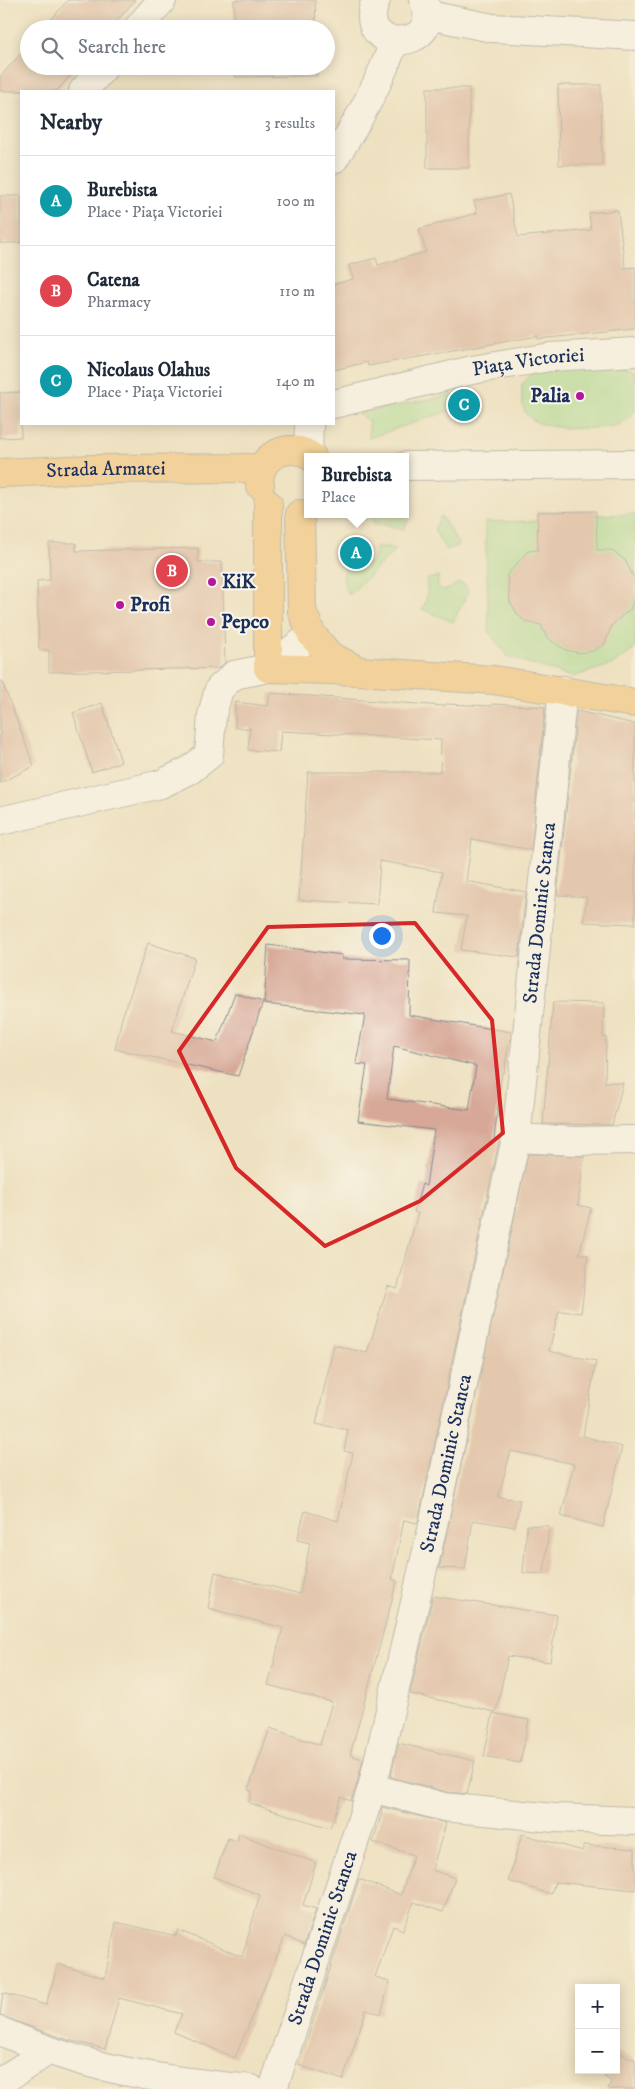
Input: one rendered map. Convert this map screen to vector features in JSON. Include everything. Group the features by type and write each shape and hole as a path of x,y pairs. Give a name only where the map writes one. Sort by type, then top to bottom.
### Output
{"main road":[{"path":"300,446 279,452 269,458 262,468 259,482 265,500 268,668 358,671 494,680 635,703"},
{"path":"213,468 265,500 282,514 304,512 302,611 312,635 329,655 358,671"},
{"name":"Strada Armatei","path":"0,473 94,469 262,468"}],"street":[{"path":"145,20 162,0"},
{"path":"376,0 372,17 374,25 386,39 394,42 402,42 417,36 422,31 426,8 492,28 635,36"},
{"path":"335,157 362,114 385,67 394,42"},
{"path":"84,90 97,75"},
{"name":"Piața Victoriei","path":"335,404 472,370 540,358 635,352"},
{"path":"300,446 309,425"},
{"path":"409,466 635,464"},
{"path":"0,821 161,784 190,770 209,755 212,715 219,689 234,675 268,668 312,635"},
{"name":"Strada Dominic Stanca","path":"273,2089 372,1788 433,1525 516,1138 563,690"},
{"path":"516,1138 576,1141 635,1140"},
{"path":"372,1788 453,1808 554,1818 635,1821"},
{"path":"0,2031 48,2051 132,2073 251,2089"},
{"path":"0,2082 48,2051"}],"highlighted area":[{"path":"415,923 492,1020 503,1133 420,1201 325,1246 236,1168 179,1051 268,927"}],"green space":[{"path":"575,366 620,367 634,372 635,411 619,424 609,427 571,428 535,422 526,413 523,405 522,384 534,372"},
{"path":"465,391 474,391 479,396 475,414 462,415 448,411 369,438 369,421 357,413 452,395"},
{"path":"596,511 596,515 635,514 635,649 613,664 572,677 507,656 489,632 485,522 537,521 537,512"},
{"path":"409,514 411,515 403,530 387,525 373,525 372,518 409,518"},
{"path":"441,516 459,545 446,550 434,529"},
{"path":"387,547 396,549 349,595 343,578 349,560 355,564 367,564 373,560 375,548"},
{"path":"438,576 438,586 442,590 449,589 458,583 465,585 468,592 453,622 422,609 427,595 426,580"}],"building":[{"path":"68,0 135,0 118,20 51,20"},
{"path":"234,0 315,0 316,20 234,20"},
{"path":"20,54 20,75 70,75 58,90 0,91 0,77"},
{"path":"235,75 317,76 235,77"},
{"path":"558,85 601,85 602,165 559,165"},
{"path":"427,88 469,88 469,168 427,168"},
{"path":"509,194 518,237 591,230 589,213 618,210 625,268 635,267 635,329 538,339 538,336 368,366 367,362 335,370 335,284 353,279 349,265 376,258 378,265 426,252 419,229 477,213 474,201"},
{"path":"0,196 20,196 20,243 0,243"},
{"path":"20,392 21,437 0,438 0,393"},
{"path":"596,511 597,550 611,550 625,560 635,580 635,595 631,608 612,625 604,645 593,651 579,653 566,650 556,644 546,636 541,625 526,622 518,615 510,602 507,575 528,551 538,550 537,512"},
{"path":"49,543 76,543 76,551 198,548 198,562 222,562 225,663 219,668 49,672 49,650 39,650 37,581 50,580"},
{"path":"0,681 2,681 34,766 0,783"},
{"path":"270,693 444,706 445,704 492,706 492,704 545,707 531,850 472,839 466,881 526,892 519,957 461,950 467,916 436,913 442,872 380,861 377,904 299,900 308,772 440,772 441,740 281,731 279,752 248,750 250,728 235,728 235,702 268,706"},
{"path":"102,703 121,762 92,772 73,713"},
{"path":"577,711 635,724 635,924 583,922 587,897 557,895"},
{"path":"148,943 195,958 172,1031 217,1042 235,993 263,1002 238,1076 115,1049 122,1018"},
{"path":"268,945 342,955 342,959 410,960 409,1015 511,1032 504,1073 502,1072 494,1140 499,1141 418,1522 404,1520 392,1579 397,1581 350,1755 363,1759 357,1784 351,1801 341,1797 330,1828 249,1803 252,1791 248,1790 270,1728 320,1745 332,1702 268,1685 283,1628 208,1608 215,1572 300,1594 310,1543 297,1540 305,1511 338,1521 353,1453 344,1451 348,1430 316,1424 334,1345 367,1353 388,1286 397,1289 418,1213 414,1212 422,1184 426,1186 434,1130 358,1121 367,1065 356,1064 365,1015 264,1004","holes":["394,1046 476,1066 469,1110 387,1099"]},
{"path":"553,1002 604,1003 603,1037 606,1037 605,1082 623,1083 612,1125 543,1124"},
{"path":"528,1154 584,1156 578,1205 591,1208 579,1254 588,1255 581,1313 559,1311 549,1351 596,1361 583,1436 622,1447 603,1527 561,1516 574,1464 511,1451 498,1497 520,1500 515,1527 473,1520 465,1569 439,1568"},
{"path":"527,1525 549,1526 544,1574 523,1573"},
{"path":"433,1596 557,1615 550,1662 508,1656 496,1712 410,1694"},
{"path":"493,1713 529,1720 520,1763 484,1756"},
{"path":"398,1743 475,1761 467,1794 447,1792 391,1777"},
{"path":"382,1807 446,1823 432,1870 455,1878 443,1912 414,1902 403,1930 393,1926 375,1977 390,1981 381,2014 366,2010 343,2080 299,2065 359,1879 401,1895 414,1855 373,1842"},
{"path":"239,1834 316,1863 303,1905 316,1909 304,1945 285,1936 235,2058 174,2032 182,2014 119,1998 105,2049 68,2040 0,2016 3,1993 46,2005 58,1964 105,1978 116,1922 176,1936 178,1930 242,1957 260,1895 214,1877 228,1838 237,1841"},
{"path":"522,1834 583,1851 583,1845 635,1849 635,1890 555,1882 551,1894 508,1881"},
{"path":"620,2053 635,2060 635,2089 608,2089 611,2081 604,2077 605,2074 620,2074"}],"place":[{"name":"Palia","path":"580,396"},
{"name":"Nicolaus Olahus","path":"464,405"},
{"name":"Burebista","path":"356,553"},
{"name":"Catena","path":"172,571"},
{"name":"KiK","path":"212,582"},
{"name":"Profi","path":"120,605"},
{"name":"Pepco","path":"211,622"}]}
